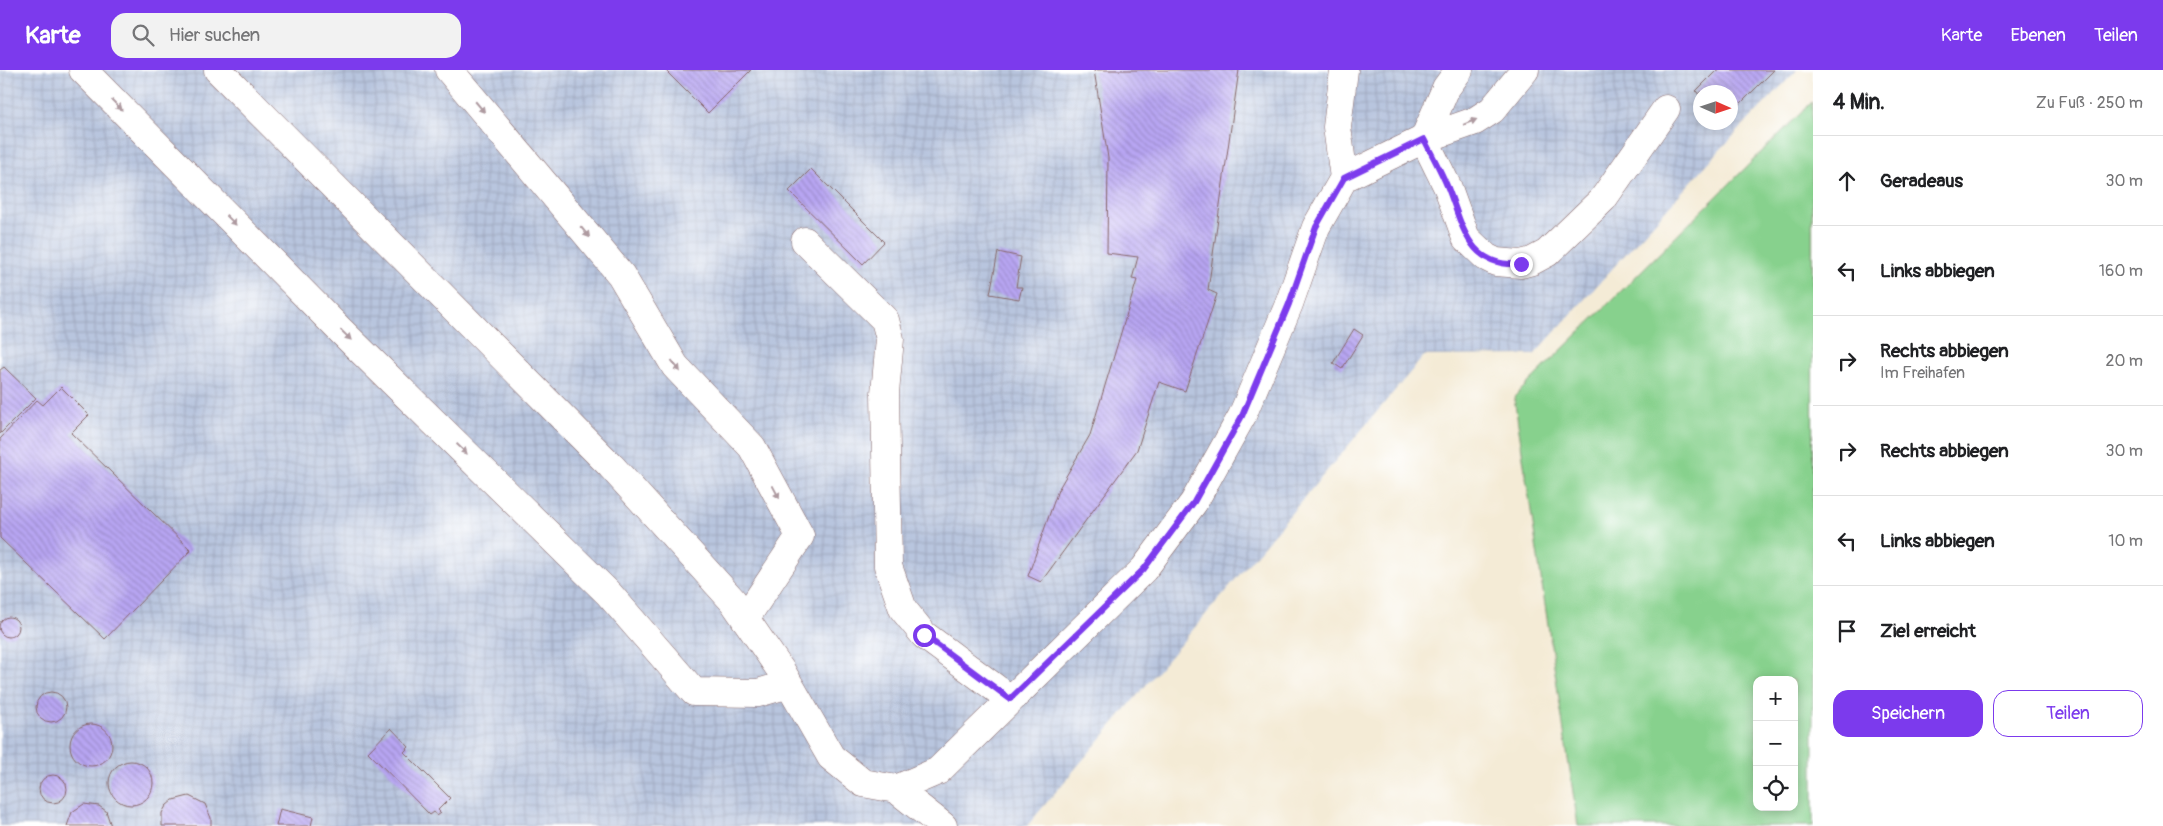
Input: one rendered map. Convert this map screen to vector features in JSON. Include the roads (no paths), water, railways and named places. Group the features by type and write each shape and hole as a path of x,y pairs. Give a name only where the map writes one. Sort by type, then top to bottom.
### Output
{"street":[{"path":"82,70 346,336 609,594 694,692 758,693 789,684"},
{"path":"218,70 611,466 733,601 789,684 830,757 863,783 896,789 943,826"},
{"path":"449,70 621,275 676,366 752,446 800,536 745,619"},
{"path":"1344,70 1337,127 1344,178"},
{"path":"1459,70 1446,88 1424,139 1448,188 1460,226 1471,244 1486,257 1496,262 1521,264 1532,261 1547,253 1603,199 1666,108"},
{"path":"896,789 938,771 1144,569 1194,502 1242,416 1286,312 1316,227 1344,178 1424,139 1475,121 1492,110 1525,70"},
{"path":"805,241 885,320 890,339 885,402 888,566 904,609 924,635 1010,699"}]}
